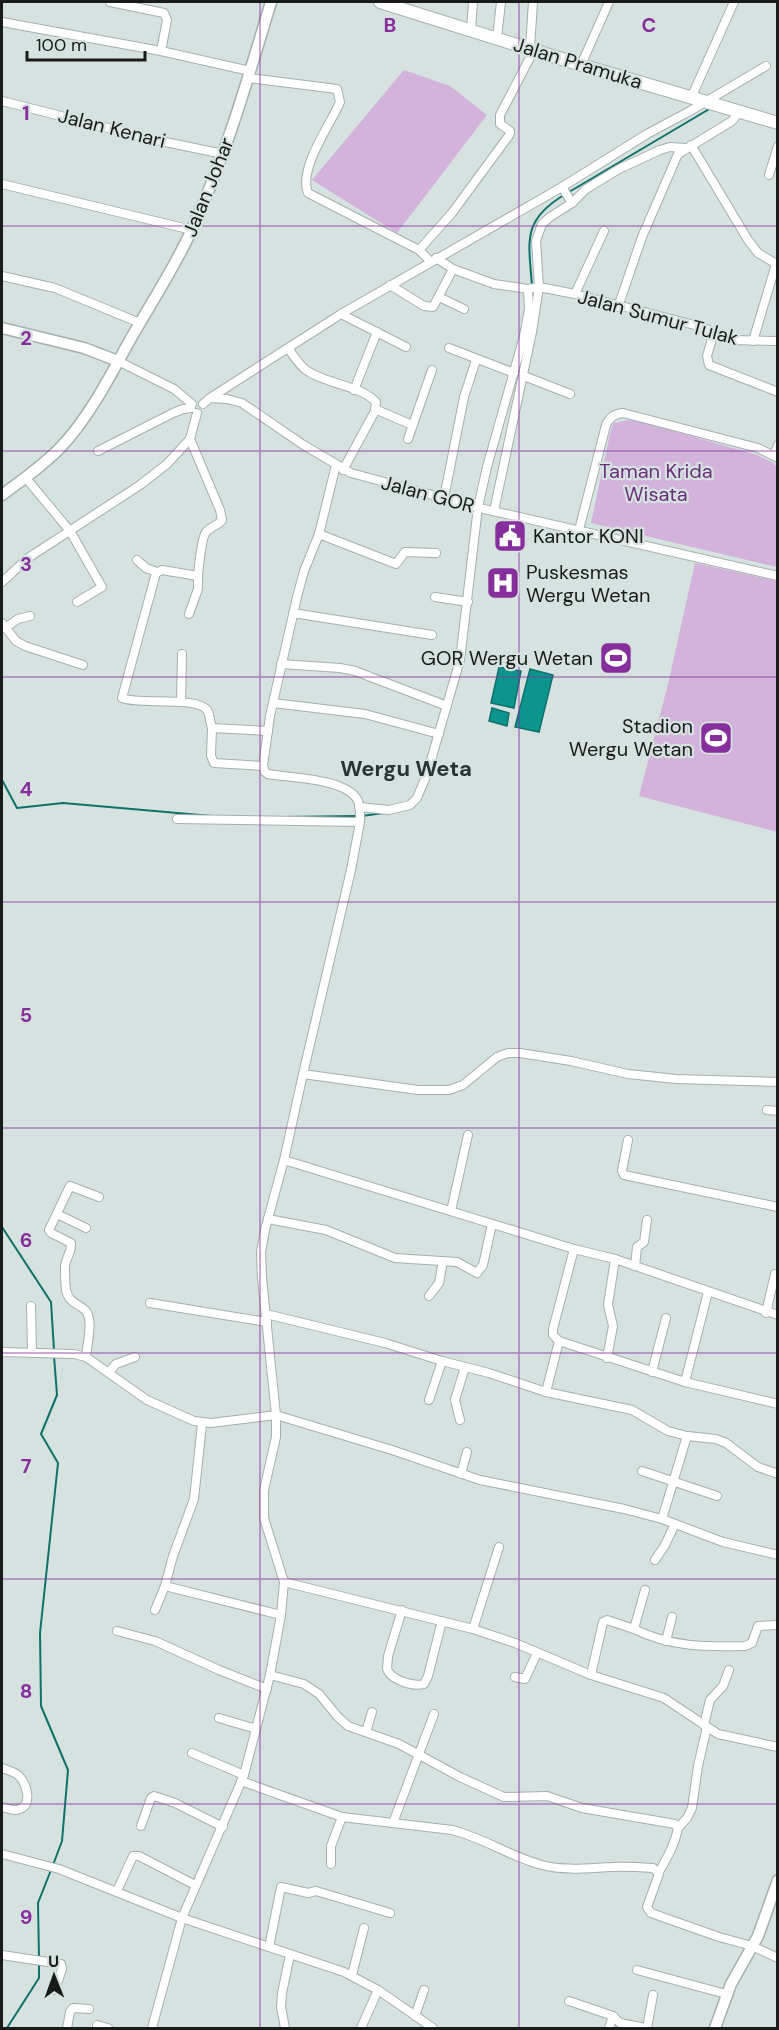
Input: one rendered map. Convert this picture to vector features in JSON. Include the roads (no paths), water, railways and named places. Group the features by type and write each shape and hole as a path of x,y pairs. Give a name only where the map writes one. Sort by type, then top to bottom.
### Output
{"main road":[{"name":"Jalan Pramuka","path":"380,2 777,123"}],"street":[{"path":"110,2 164,12 166,20 161,51"},
{"name":"Jalan Johar","path":"2,495 62,446 82,421 192,230 223,154 250,75 271,2"},
{"path":"471,30 473,2"},
{"path":"497,38 501,2"},
{"path":"419,250 452,213 510,134 510,131 500,124 500,115 532,49 533,2"},
{"path":"581,64 609,2"},
{"path":"691,98 734,2"},
{"path":"2,22 161,51 250,75"},
{"path":"207,401 341,314 433,260 563,189 647,134 766,66"},
{"name":"Jalan Sumur Tulak","path":"250,75 337,89 340,102 314,151 306,181 308,193 419,250 433,260 494,284 533,287 575,294 618,307 650,313 714,332 732,340 777,341"},
{"name":"Jalan Kenari","path":"2,101 151,139 223,154"},
{"path":"618,307 642,237 675,158 693,144 732,121 740,111"},
{"path":"484,508 524,376 536,241 542,224 586,189 650,154 670,147 693,144"},
{"path":"693,144 748,240 758,253 777,265 753,341"},
{"path":"769,175 777,146"},
{"path":"2,184 192,230"},
{"path":"563,189 572,202"},
{"path":"575,294 604,231"},
{"path":"390,285 427,307 433,308 453,269"},
{"path":"2,276 55,288 140,323"},
{"path":"177,819 360,815 389,810 414,802 427,774 460,660 484,508 487,467 514,373 533,287"},
{"path":"439,297 464,309"},
{"path":"341,314 406,347"},
{"path":"2,328 84,348 118,361 174,389 193,408 190,439 220,510 222,520 206,532 198,576 198,589 189,614"},
{"path":"354,390 377,332"},
{"path":"714,332 706,359 709,365 777,392"},
{"path":"152,2028 182,1918 223,1827 242,1778 267,1689 281,1616 284,1582 264,1518 264,1490 276,1437 276,1414 261,1252 351,870 360,815 357,798 343,788 316,780 268,774 263,766 273,702 304,571 319,534 339,467 375,409 376,402 305,369 288,348"},
{"path":"449,348 514,373"},
{"path":"444,498 464,397 476,360"},
{"path":"408,439 432,370"},
{"path":"524,376 570,394"},
{"name":"Jalan GOR","path":"98,451 173,413 193,408 197,401 227,399 242,403 339,467 484,508 777,576"},
{"path":"375,409 412,425"},
{"path":"579,531 606,425 615,414 623,413 758,448 776,456 777,445"},
{"path":"2,582 28,558 157,472 190,439"},
{"path":"25,477 70,531 102,587 76,602"},
{"path":"319,534 396,564 405,552 436,553"},
{"path":"137,560 146,568 157,572 162,570 198,576"},
{"path":"157,572 122,698 130,701 181,702 206,709 212,728 211,756 214,763 263,766"},
{"path":"435,597 468,602"},
{"path":"293,613 432,635"},
{"path":"30,616 3,625 16,641 24,646 83,665"},
{"path":"181,702 182,654"},
{"path":"281,664 355,671 447,706"},
{"path":"273,702 365,714 439,735"},
{"path":"212,728 268,731"},
{"path":"303,1074 418,1090 449,1090 463,1085 497,1057 508,1053 520,1053 571,1061 628,1074 719,1082 777,1082"},
{"path":"767,1110 777,1111"},
{"path":"451,1211 468,1136"},
{"path":"628,1140 622,1171 624,1175 777,1207"},
{"path":"284,1160 574,1249 615,1259 777,1315"},
{"path":"86,1357 88,1315 85,1310 69,1299 66,1290 65,1265 71,1245 69,1241 50,1231 70,1186 99,1197"},
{"path":"57,1214 86,1228"},
{"path":"268,1219 326,1230 395,1258 458,1262 477,1273 483,1265 492,1224"},
{"path":"635,1266 637,1249 644,1243 647,1220"},
{"path":"574,1249 553,1329 559,1341 686,1382 777,1404"},
{"path":"607,1358 613,1326 608,1305 615,1259"},
{"path":"429,1296 439,1283 443,1261"},
{"path":"766,1313 775,1274"},
{"path":"686,1382 708,1292"},
{"path":"150,1303 232,1318 266,1318 386,1343 546,1392 632,1410 668,1431 687,1436 716,1438 758,1467 777,1474"},
{"path":"31,1306 37,1353"},
{"path":"652,1372 666,1318"},
{"path":"546,1392 559,1341"},
{"path":"2,1352 86,1357 147,1400 202,1424 276,1414 480,1480 624,1509 662,1519 723,1542 777,1555"},
{"path":"109,1372 116,1364 135,1357"},
{"path":"429,1400 442,1361"},
{"path":"460,1420 455,1400 465,1367"},
{"path":"155,1610 194,1499 202,1424"},
{"path":"662,1519 687,1436"},
{"path":"461,1474 467,1452"},
{"path":"642,1471 717,1496"},
{"path":"655,1560 675,1524"},
{"path":"473,1629 499,1547"},
{"path":"284,1582 402,1610 515,1643 591,1675 664,1698 718,1734 777,1747"},
{"path":"165,1586 281,1616"},
{"path":"634,1629 645,1590"},
{"path":"402,1610 388,1656 387,1673 392,1677 418,1685 424,1684 428,1676 442,1621"},
{"path":"666,1641 672,1617"},
{"path":"591,1675 603,1622 607,1620 666,1641 694,1646 745,1646 752,1643 758,1626 777,1625"},
{"path":"117,1630 155,1641 267,1689"},
{"path":"515,1677 525,1679 537,1653"},
{"path":"729,1670 723,1686 710,1700 692,1808 678,1828 672,1848 658,1872 659,1877 647,1907 651,1912 719,1937 752,1946 777,1958"},
{"path":"270,1676 304,1684 319,1694 338,1717 348,1725 418,1753 460,1777 504,1797 547,1796 582,1808 649,1821 670,1822 678,1828"},
{"path":"366,1732 372,1712"},
{"path":"393,1823 434,1714"},
{"path":"219,1718 256,1729"},
{"path":"192,1753 242,1778 342,1817 470,1834 522,1858 544,1865 572,1869 653,1868 658,1872"},
{"path":"2,1768 18,1775 27,1791 26,1801 21,1809 2,1807"},
{"path":"141,1826 151,1798 154,1796 175,1803 223,1827"},
{"path":"331,1864 331,1846 342,1817"},
{"path":"2,1854 59,1869 182,1918 331,1967 378,1990 415,2016 423,2025 434,2028"},
{"path":"117,1891 133,1856 139,1856 195,1885"},
{"path":"715,2028 726,1994 752,1946 777,1880"},
{"path":"268,1947 281,1887 308,1893 316,1891 390,1913"},
{"path":"352,1976 364,1928"},
{"path":"2,1955 61,1964 62,1969 55,1990"},
{"path":"285,2028 281,2000 290,1955"},
{"path":"637,1970 726,1994"},
{"path":"361,2028 378,1990"},
{"path":"415,2016 424,1990"},
{"path":"569,2001 613,2016 620,2023 646,2028 653,1995"},
{"path":"67,2028 73,2008 89,2009"},
{"path":"609,2028 613,2016"},
{"path":"97,2025 108,2028"}],"water":[{"path":"499,667 521,671 514,708 491,703"},
{"path":"530,669 553,675 539,732 515,727"},
{"path":"492,708 509,713 507,726 489,721"}],"waterway":[{"path":"569,192 711,108"},
{"path":"532,286 529,245 534,224 540,214 564,195"},
{"path":"2,780 17,808 63,803 212,816"},
{"path":"362,816 383,813"},
{"path":"284,817 356,816"},
{"path":"2,1227 51,1302 54,1350"},
{"path":"53,1865 62,1841 68,1770 41,1706 40,1633 58,1463 41,1434 57,1395 54,1356"},
{"path":"39,1958 38,1903 51,1870"},
{"path":"7,2028 39,1978 39,1964"}],"place":[{"name":"Kantor KONI","path":"510,536"},
{"name":"Puskesmas Wergu Wetan","path":"503,583"},
{"name":"GOR Wergu Wetan","path":"616,658"},
{"name":"Stadion Wergu Wetan","path":"716,738"}],"district":[{"name":"Wergu Weta","path":"406,768"}],"park label":[{"name":"Taman Krida Wisata","path":"656,482"}]}
